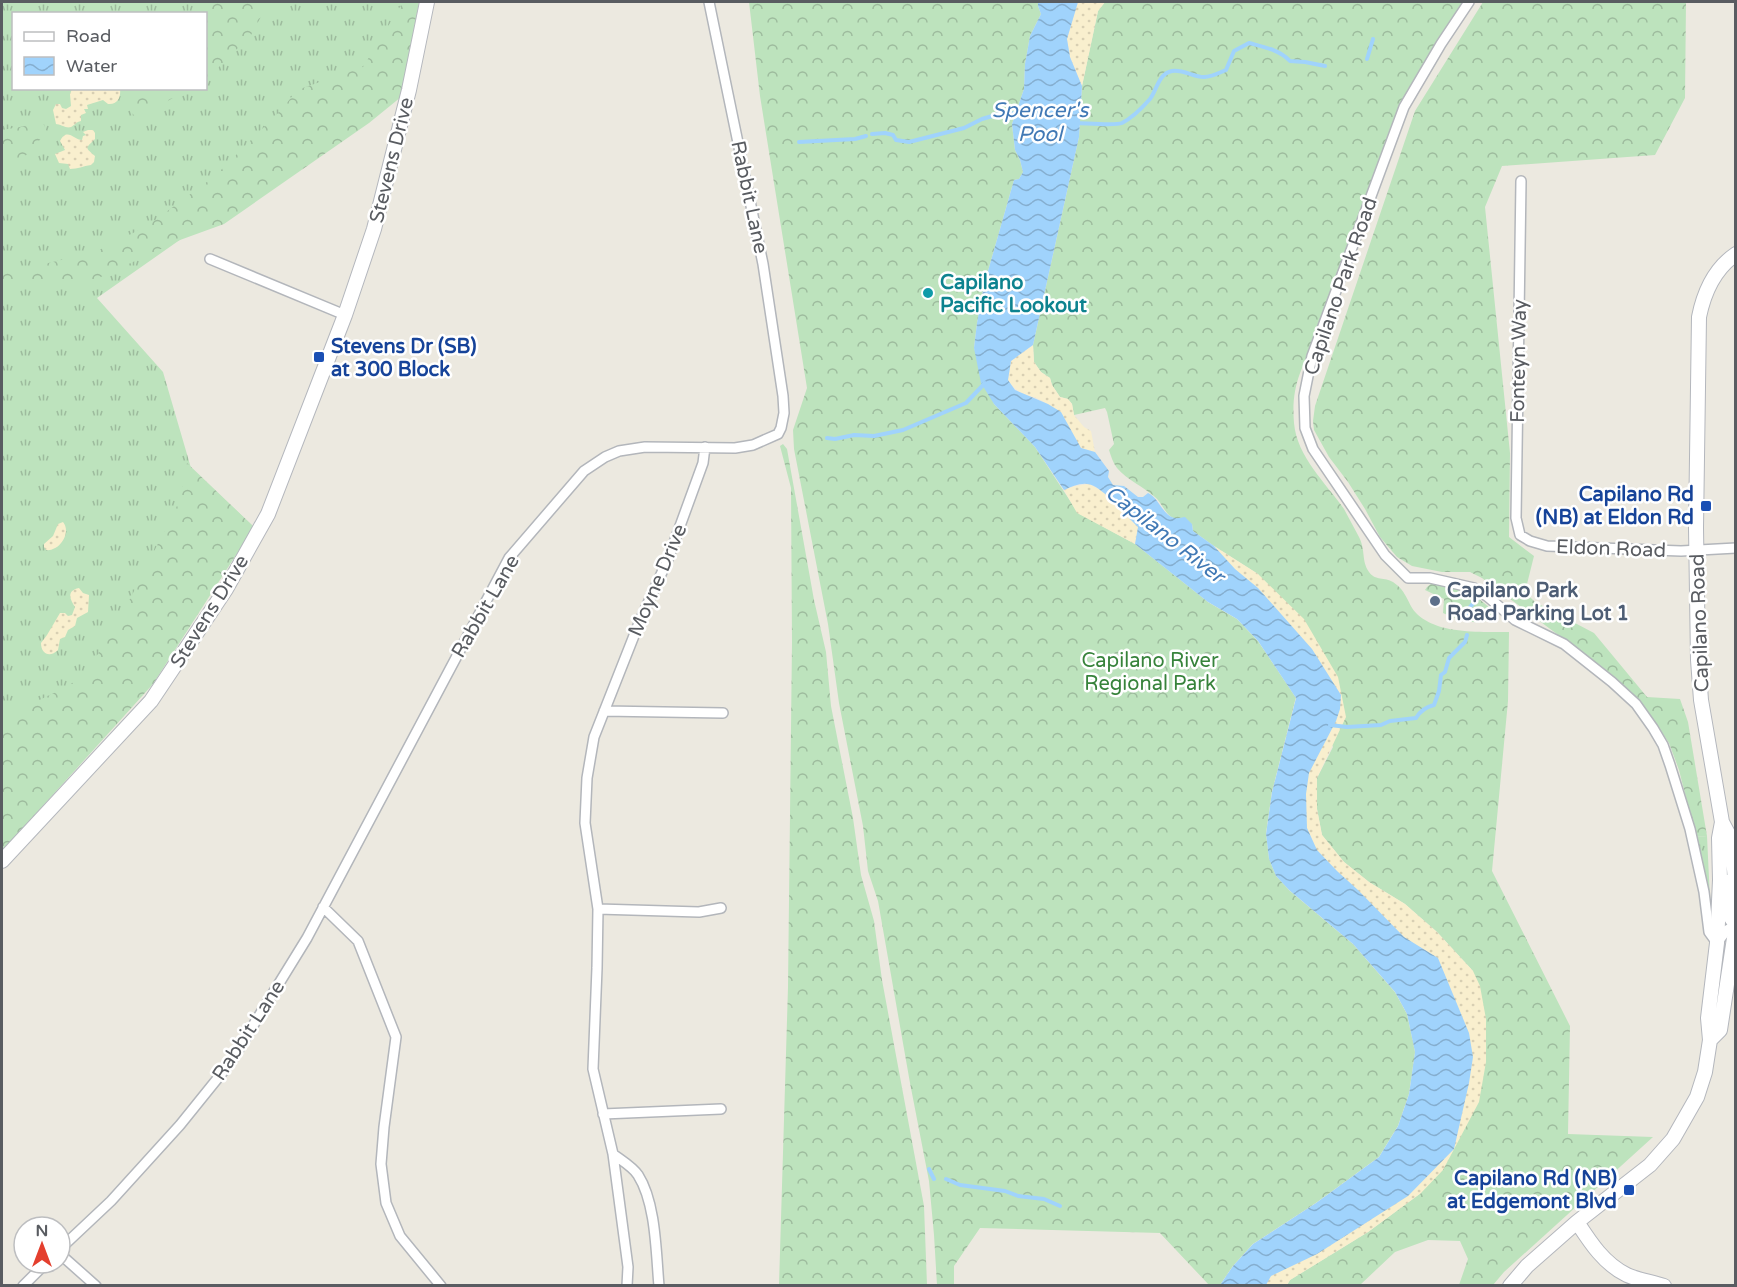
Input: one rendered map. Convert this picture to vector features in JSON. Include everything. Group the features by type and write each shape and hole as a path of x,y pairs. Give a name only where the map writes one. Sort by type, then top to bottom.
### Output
{"main road":[{"name":"Stevens Drive","path":"2,861 151,701 226,589 268,514 345,315 377,217 409,90 427,2"},
{"name":"Capilano Road","path":"1736,254 1718,269 1704,295 1699,317 1696,550 1701,700 1722,822 1731,839 1736,889"},
{"name":"Capilano Road","path":"1510,1286 1527,1266 1577,1222 1650,1165 1673,1138 1697,1097 1705,1072 1710,1040 1708,1018 1717,943 1719,838 1722,822"},
{"path":"1719,870 1730,895 1728,913 1736,925"},
{"name":"Capilano Road","path":"1710,1040 1719,1030 1736,925"},
{"path":"1717,943 1722,961 1718,994 1723,1008"},
{"path":"1577,1222 1595,1250 1611,1264 1639,1282 1664,1286"}],"street":[{"name":"Rabbit Lane","path":"72,1238 111,1201 180,1125 230,1063 307,939 509,558 584,471 605,456 633,448 735,448 753,445 778,434 784,413 783,396 763,264 709,2"},
{"name":"Capilano Park Road","path":"1469,2 1404,107 1392,138 1312,356 1304,396 1305,428 1313,449 1369,532 1385,555 1408,578 1430,578 1474,588 1515,620 1564,644 1636,704 1653,728 1670,765 1690,829 1704,892 1709,932 1717,943"},
{"name":"Fonteyn Way","path":"1521,181 1516,518 1518,530 1523,538"},
{"path":"210,259 345,315"},
{"name":"Moyne Drive","path":"627,1286 628,1267 613,1154 592,1069 598,909 587,842 585,795 594,737 639,623 669,559 703,463 705,447"},
{"name":"Eldon Road","path":"1523,538 1547,546 1681,551 1736,548"},
{"path":"604,711 723,713"},
{"path":"323,907 358,941 396,1037 381,1164 386,1203 400,1236 441,1286"},
{"path":"598,909 699,912 721,908"},
{"path":"1717,943 1727,930 1736,925"},
{"path":"603,1114 721,1109"},
{"path":"613,1154 637,1173 646,1190 651,1205 659,1286"},
{"path":"72,1265 96,1286"},
{"path":"23,1286 34,1275"}],"green space":[{"path":"2,2 411,2 385,96 97,298 163,372 191,468 254,527 2,851"},
{"path":"203,2 269,2 251,35 207,77 207,12 190,12"},
{"path":"403,2 419,2 401,97 369,123 224,224 180,240 88,283 2,288 2,274 95,252 147,226 215,176 282,109 297,90 363,67"},
{"name":"Capilano River Regional Park","path":"749,2 1038,2 1041,14 1030,36 1025,64 1024,89 1012,124 1015,150 1023,172 1019,179 1014,180 984,285 974,348 994,404 1035,447 1078,513 1135,544 1208,602 1237,619 1258,641 1296,698 1272,792 1266,834 1289,890 1353,944 1395,992 1407,1014 1416,1052 1409,1094 1398,1126 1379,1157 1316,1203 1253,1244 1220,1285 1209,1285 1160,1233 980,1228 954,1266 954,1285 937,1285 929,1181 878,901 868,871 863,826 839,703 828,624 794,449 793,430 807,388 760,96"},
{"path":"1105,2 1464,2 1415,79 1317,337 1298,378 1293,410 1296,435 1306,458 1344,509 1361,542 1365,563 1371,575 1393,582 1405,594 1417,614 1433,624 1460,630 1509,632 1508,701 1492,871 1570,1026 1568,1134 1653,1137 1504,1272 1493,1285 1459,1285 1468,1259 1460,1241 1428,1240 1395,1252 1360,1285 1287,1285 1290,1280 1368,1232 1421,1193 1473,971 1437,932 1405,904 1369,882 1344,862 1322,835 1317,809 1317,778 1333,747 1258,574 1193,531 1192,524 1170,516 1155,497 1121,472 1114,464 1109,450 1114,444 1105,408 1074,415 1072,404 1068,399 1060,397 1050,378 1041,372 1034,362 1033,345 1079,137 1082,86 1098,11"},
{"path":"1483,2 1686,2 1685,98 1655,155 1502,166 1485,207 1510,453 1509,537 1534,556 1525,592 1535,602 1594,633 1647,697 1680,699 1688,722 1707,836 1696,837 1679,770 1669,743 1657,725 1636,703 1569,643 1482,578 1470,572 1442,572 1412,566 1397,557 1380,537 1365,509 1329,457 1314,430 1315,406 1415,111"},
{"path":"142,90 186,90 137,119 124,103"},
{"path":"43,123 47,132 19,163 2,166 2,130"},
{"path":"783,444 787,449 814,600 826,652 831,706 853,818 861,875 874,921 882,980 924,1206 927,1285 779,1285 788,987 792,642 791,488 780,446"},
{"path":"187,463 254,527 153,684 2,851 2,724 14,712 85,676 130,599 179,502"},
{"path":"1432,583 1473,594 1495,612 1496,616 1484,622 1477,622 1443,613 1444,599 1425,590"},
{"path":"1707,836 1710,899 1696,837"}],"sand":[{"path":"1078,2 1105,2 1098,11 1082,86 1070,57 1067,39"},
{"path":"72,90 120,90 118,100 114,103 108,104 103,100 87,105 88,109 84,109 86,113 81,115 81,121 71,127 56,124 53,110 56,104 66,109 71,106"},
{"path":"93,130 95,133 95,139 88,148 95,156 94,162 76,169 70,169 68,164 59,163 55,154 65,150 60,141 63,137 68,135 82,140 86,135 83,132"},
{"path":"1033,345 1034,362 1041,372 1050,378 1060,397 1068,399 1072,404 1074,415 1084,427 1091,431 1095,452 1081,448 1048,405 1038,398 1018,391 1008,380 1011,361"},
{"path":"1089,484 1107,494 1139,527 1135,544 1077,513 1064,490"},
{"path":"63,522 66,531 63,541 55,548 46,550 44,544 53,536 58,524"},
{"path":"1214,546 1258,574 1304,619 1338,677 1346,717 1317,778 1317,809 1322,835 1344,862 1369,882 1405,904 1437,932 1473,971 1480,986 1486,1019 1486,1062 1479,1102 1443,1170 1421,1193 1368,1232 1290,1280 1287,1285 1220,1285 1253,1244 1316,1203 1379,1157 1398,1126 1409,1094 1415,1052 1407,1014 1395,992 1353,944 1289,890 1276,876 1269,859 1266,834 1272,792 1296,697 1258,641 1237,619 1208,602"},
{"path":"79,588 83,593 89,595 88,612 77,618 75,626 60,639 58,650 52,654 46,654 41,643 60,613 72,615 75,607 71,593"}],"water":[{"path":"1038,2 1078,2 1067,39 1070,57 1082,86 1079,137 1033,345 1011,361 1008,380 1015,390 1061,412 1081,448 1095,452 1109,471 1108,477 1113,485 1124,486 1138,497 1143,497 1148,493 1171,517 1185,517 1192,524 1193,531 1214,546 1235,569 1258,588 1312,649 1341,695 1336,721 1309,773 1306,794 1307,828 1317,850 1337,871 1404,937 1438,958 1469,1033 1473,1057 1454,1149 1408,1196 1317,1254 1271,1276 1266,1285 1220,1285 1253,1244 1316,1203 1379,1157 1398,1126 1409,1094 1415,1052 1407,1014 1395,992 1353,944 1289,890 1276,876 1269,859 1266,834 1272,792 1296,698 1258,641 1237,619 1208,602 1135,544 1138,527 1107,495 1087,484 1064,490 1035,447 994,404 981,383 974,348 977,323 984,285 1014,180 1019,179 1023,172 1015,150 1012,124 1024,89 1025,64 1030,36 1041,14"}],"waterway":[{"path":"1367,59 1373,39"},
{"name":"Spencer's Pool","path":"1076,123 1122,123 1150,99 1167,73 1180,71 1204,77 1215,75 1226,70 1234,51 1249,43 1277,52 1290,61 1325,66"},
{"name":"Spencer's Pool","path":"872,134 885,133 893,135 896,140 909,142 964,128 999,114 1020,113"},
{"path":"799,142 855,139 866,136"},
{"path":"827,438 835,439 854,435 874,436 903,430 966,403 985,383"},
{"path":"1486,590 1492,584"},
{"path":"1466,618 1470,607 1477,599"},
{"path":"1330,725 1347,727 1381,725 1390,721 1416,718 1419,713 1434,705 1441,675 1445,672 1449,658 1465,642 1467,635"},
{"path":"929,1169 934,1179"},
{"path":"946,1179 960,1185 1044,1199 1060,1206"}],"place":[{"name":"Capilano Pacific Lookout","path":"928,293"},
{"name":"Stevens Dr (SB) at 300 Block","path":"319,357"},
{"name":"Capilano Rd (NB) at Eldon Rd","path":"1706,506"},
{"name":"Capilano Park Road Parking Lot 1","path":"1435,601"},
{"name":"Capilano Rd (NB) at Edgemont Blvd","path":"1629,1190"}],"water label":[{"name":"Capilano River","path":"1165,534"}]}
